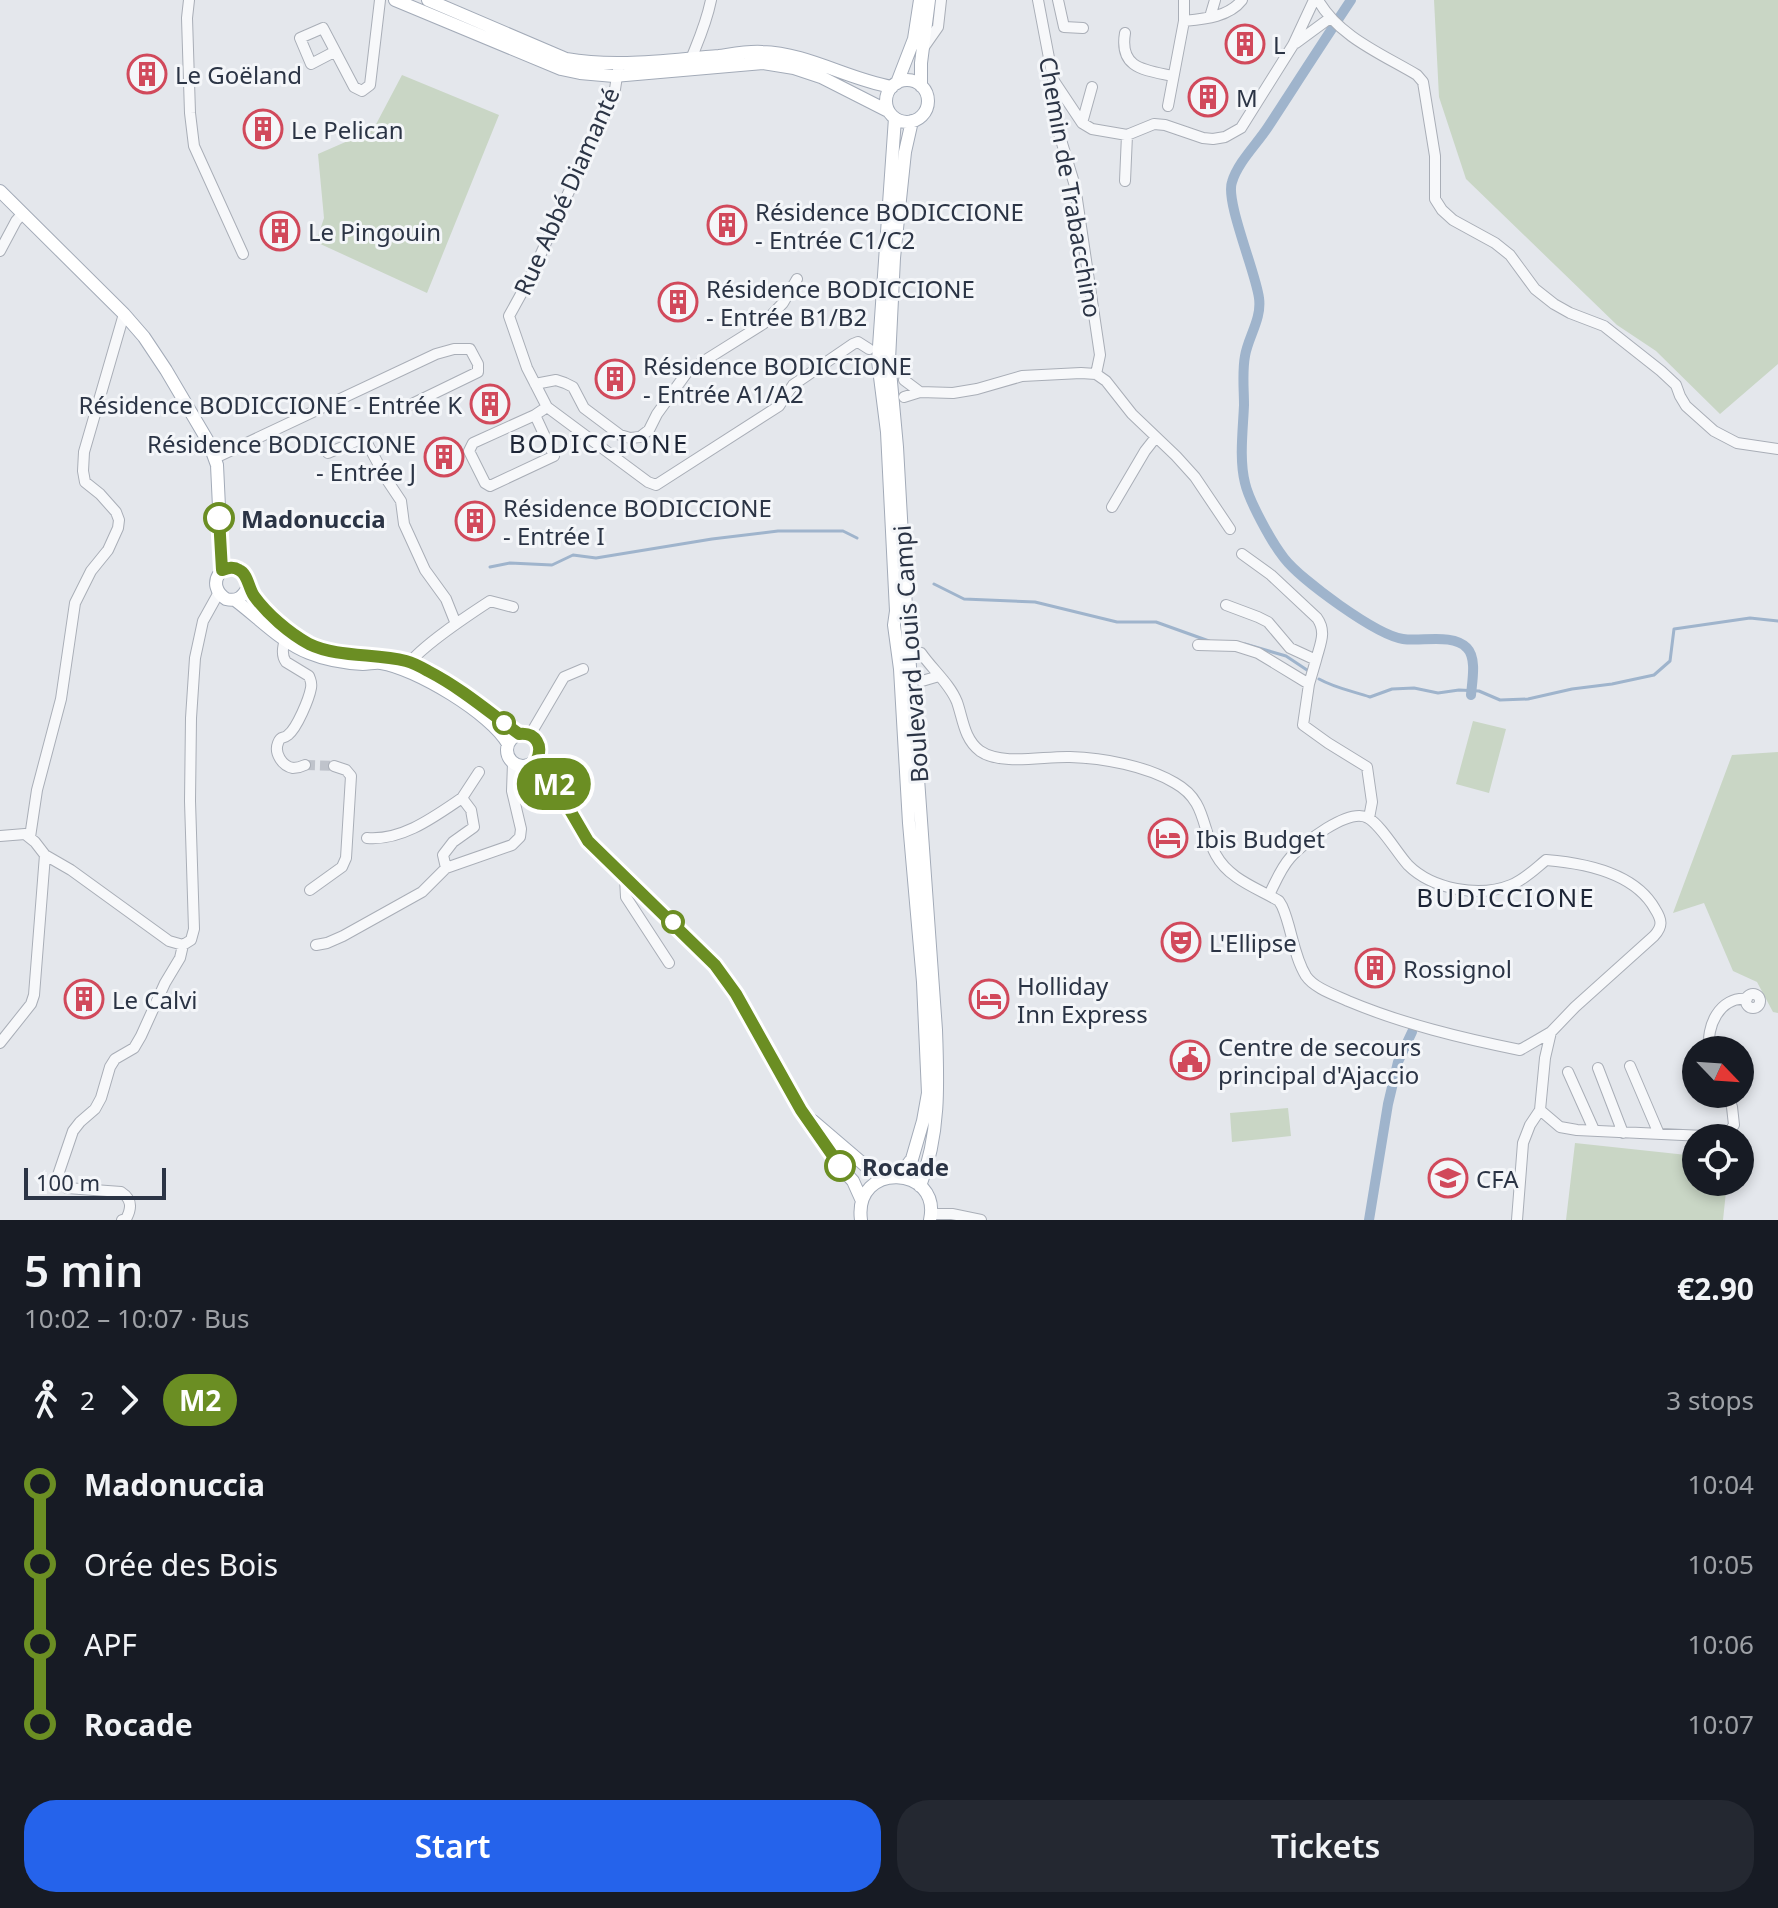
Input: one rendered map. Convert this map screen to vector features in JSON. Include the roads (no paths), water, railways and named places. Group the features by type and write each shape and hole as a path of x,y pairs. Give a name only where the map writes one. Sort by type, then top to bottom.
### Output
{"main road":[{"path":"395,0 561,69 580,73 689,64 763,63 794,68 821,77 900,121 919,119 927,108 927,94 921,86 909,80 894,85 869,83 795,57 762,52 689,64"},
{"path":"428,0 566,59 618,70"},
{"path":"891,115 886,98 914,39 920,1"},
{"path":"920,1 923,49 921,86"},
{"name":"Boulevard Louis Campi","path":"862,1201 872,1185 893,1177 912,1159 928,1093 923,982 900,669 894,625 895,585 887,432 878,361 891,115"},
{"name":"Boulevard Louis Campi","path":"912,121 899,209 889,360 936,1030 936,1123 928,1165 920,1186"},
{"path":"0,191 144,337 209,443 217,465 222,570"},
{"path":"508,744 490,724 408,665 351,663 307,653 235,600 218,594 215,584 218,574 227,568 238,569 246,576 248,587 256,599 273,617 309,643 338,652 383,656 408,665 451,683 538,742 540,751 536,761 527,766 513,763 507,755 510,740 525,734"},
{"path":"235,600 248,587"},
{"path":"536,761 557,788 588,841 715,965 736,994 801,1110 833,1159 853,1181 862,1201 861,1220"},
{"path":"801,1110 868,1168 914,1181 927,1194 931,1217"}],"street":[{"path":"189,0 191,133 243,254"},
{"path":"334,52 354,87 362,91 370,85 380,0"},
{"path":"689,64 707,23 711,0"},
{"path":"923,49 938,27 941,0"},
{"name":"Chemin de Trabacchino","path":"1038,0 1053,79 1058,130 1075,186 1100,355 1096,374"},
{"path":"1058,0 1064,27 1083,28"},
{"path":"1168,106 1184,21 1184,0"},
{"path":"1210,17 1215,0"},
{"path":"1184,21 1229,12 1242,0"},
{"path":"1053,79 1082,123 1092,129 1127,135 1154,124 1203,138 1225,137 1241,128 1293,45 1316,0 1344,31 1417,75 1423,82 1435,156 1435,199 1442,210 1510,255 1535,289 1554,304 1604,326 1661,371 1676,385 1686,406 1714,431 1737,443 1778,449"},
{"path":"1293,45 1330,18"},
{"path":"1125,33 1122,46 1126,56 1139,69 1173,76"},
{"name":"Rue Abbé Diamanté","path":"535,384 509,316 531,276 615,89 618,70"},
{"path":"1082,123 1092,87"},
{"path":"1125,181 1127,135"},
{"path":"0,251 23,213"},
{"path":"797,279 783,303 763,324 688,371 649,430 640,437 620,435 584,408 573,387 556,380 535,384 547,407 656,485 779,406 793,385 853,344 858,342 869,349"},
{"path":"30,837 37,790 61,699 75,603 118,528 116,512 85,482 83,471 84,452 124,314"},
{"path":"215,458 436,354 470,349 478,364 478,372 410,405"},
{"path":"904,397 920,392 953,393 977,389 1022,376 1096,374 1195,477 1230,529"},
{"path":"904,380 920,392"},
{"path":"535,415 554,456 490,486 485,483 469,451 473,443 547,407"},
{"path":"1112,507 1156,437"},
{"path":"328,453 359,440 368,445 401,501 404,524 425,570 446,599 456,624"},
{"path":"1242,554 1271,575 1322,625 1323,634 1309,684 1303,725 1367,767 1372,802 1369,818"},
{"path":"122,1220 126,1219 131,1203 121,1192 67,1188 58,1175 73,1131 95,1109 115,1059 134,1048 180,958 183,945 191,940 194,929 191,718 195,658 203,621 218,594"},
{"path":"408,665 456,624 490,601 513,607"},
{"path":"1226,605 1268,622 1290,648 1316,660"},
{"path":"285,639 283,658 309,676 311,684 297,723 289,735 281,738 277,750 280,760 287,766 295,769 305,765"},
{"path":"1198,645 1236,646 1258,653 1309,684"},
{"path":"921,653 956,699 971,741 979,750 994,758 1091,758 1143,770 1176,783 1199,806 1216,856 1226,869 1282,906 1308,979 1374,1012 1463,1039 1545,1058"},
{"path":"525,734 564,677 583,669"},
{"path":"922,681 939,676"},
{"path":"316,945 343,936 422,892 446,868 512,845 520,837 521,829 512,791 513,763"},
{"path":"310,890 342,867 346,858 351,776 346,770 334,766"},
{"path":"367,838 380,839 432,819 462,798 479,772"},
{"path":"446,868 443,855 453,842 474,827 471,810 462,798"},
{"path":"1269,895 1289,859 1308,841 1347,818 1358,815 1369,818 1418,874 1454,889 1479,891 1510,886 1546,860 1607,872 1633,884 1648,897 1661,920 1660,930 1551,1032 1520,1050"},
{"path":"0,836 20,833 30,837 45,855 71,870 169,941 183,945"},
{"path":"0,1043 31,1004 34,995 45,855"},
{"path":"625,878 626,897 669,963"},
{"path":"1709,1036 1709,1026 1727,1003 1739,998 1747,999"},
{"path":"1517,1220 1523,1143 1540,1110 1551,1032"},
{"path":"1630,1066 1659,1134"},
{"path":"1598,1068 1623,1133"},
{"path":"1568,1072 1594,1130"},
{"path":"1540,1110 1560,1127 1577,1130 1725,1137 1734,1125 1732,1108"},
{"path":"931,1217 952,1214 981,1220"}],"waterway":[{"path":"1351,0 1243,160 1232,182 1233,205 1259,298 1257,321 1244,362 1243,474 1247,491 1262,522 1293,568 1375,628 1403,639 1445,639 1461,643 1472,658 1471,695"},
{"path":"490,567 510,563 552,565 573,555 596,558 778,531 843,531 857,538"},
{"path":"934,584 964,599 1035,602 1117,622 1156,622 1209,641"},
{"path":"1319,679 1370,697 1392,689 1414,688 1438,693 1479,691 1500,700 1528,699 1654,675 1670,661 1674,629 1750,618 1778,621"},
{"path":"1245,644 1286,656 1310,672"},
{"path":"1369,1220 1388,1104 1398,1062 1412,1032"}],"tunnel":[{"path":"305,765 334,766"}],"place":[{"name":"L","path":"1245,44"},
{"name":"Le Goëland","path":"147,74"},
{"name":"M","path":"1208,97"},
{"name":"Le Pelican","path":"263,129"},
{"name":"Résidence BODICCIONE - Entrée C1/C2","path":"727,225"},
{"name":"Le Pingouin","path":"280,231"},
{"name":"Résidence BODICCIONE - Entrée B1/B2","path":"678,302"},
{"name":"Résidence BODICCIONE - Entrée A1/A2","path":"615,379"},
{"name":"Résidence BODICCIONE - Entrée K","path":"490,404"},
{"name":"Résidence BODICCIONE - Entrée J","path":"444,457"},
{"name":"Madonuccia","path":"219,518"},
{"name":"Résidence BODICCIONE - Entrée I","path":"475,521"},
{"name":"Ibis Budget","path":"1168,838"},
{"name":"L'Ellipse","path":"1181,942"},
{"name":"Rossignol","path":"1375,968"},
{"name":"Le Calvi","path":"84,999"},
{"name":"Holliday Inn Express","path":"989,999"},
{"name":"Centre de secours principal d'Ajaccio","path":"1190,1060"},
{"name":"Rocade","path":"840,1166"},
{"name":"CFA","path":"1448,1178"}],"district":[{"name":"BODICCIONE","path":"599,443"},
{"name":"BUDICCIONE","path":"1506,897"}]}
